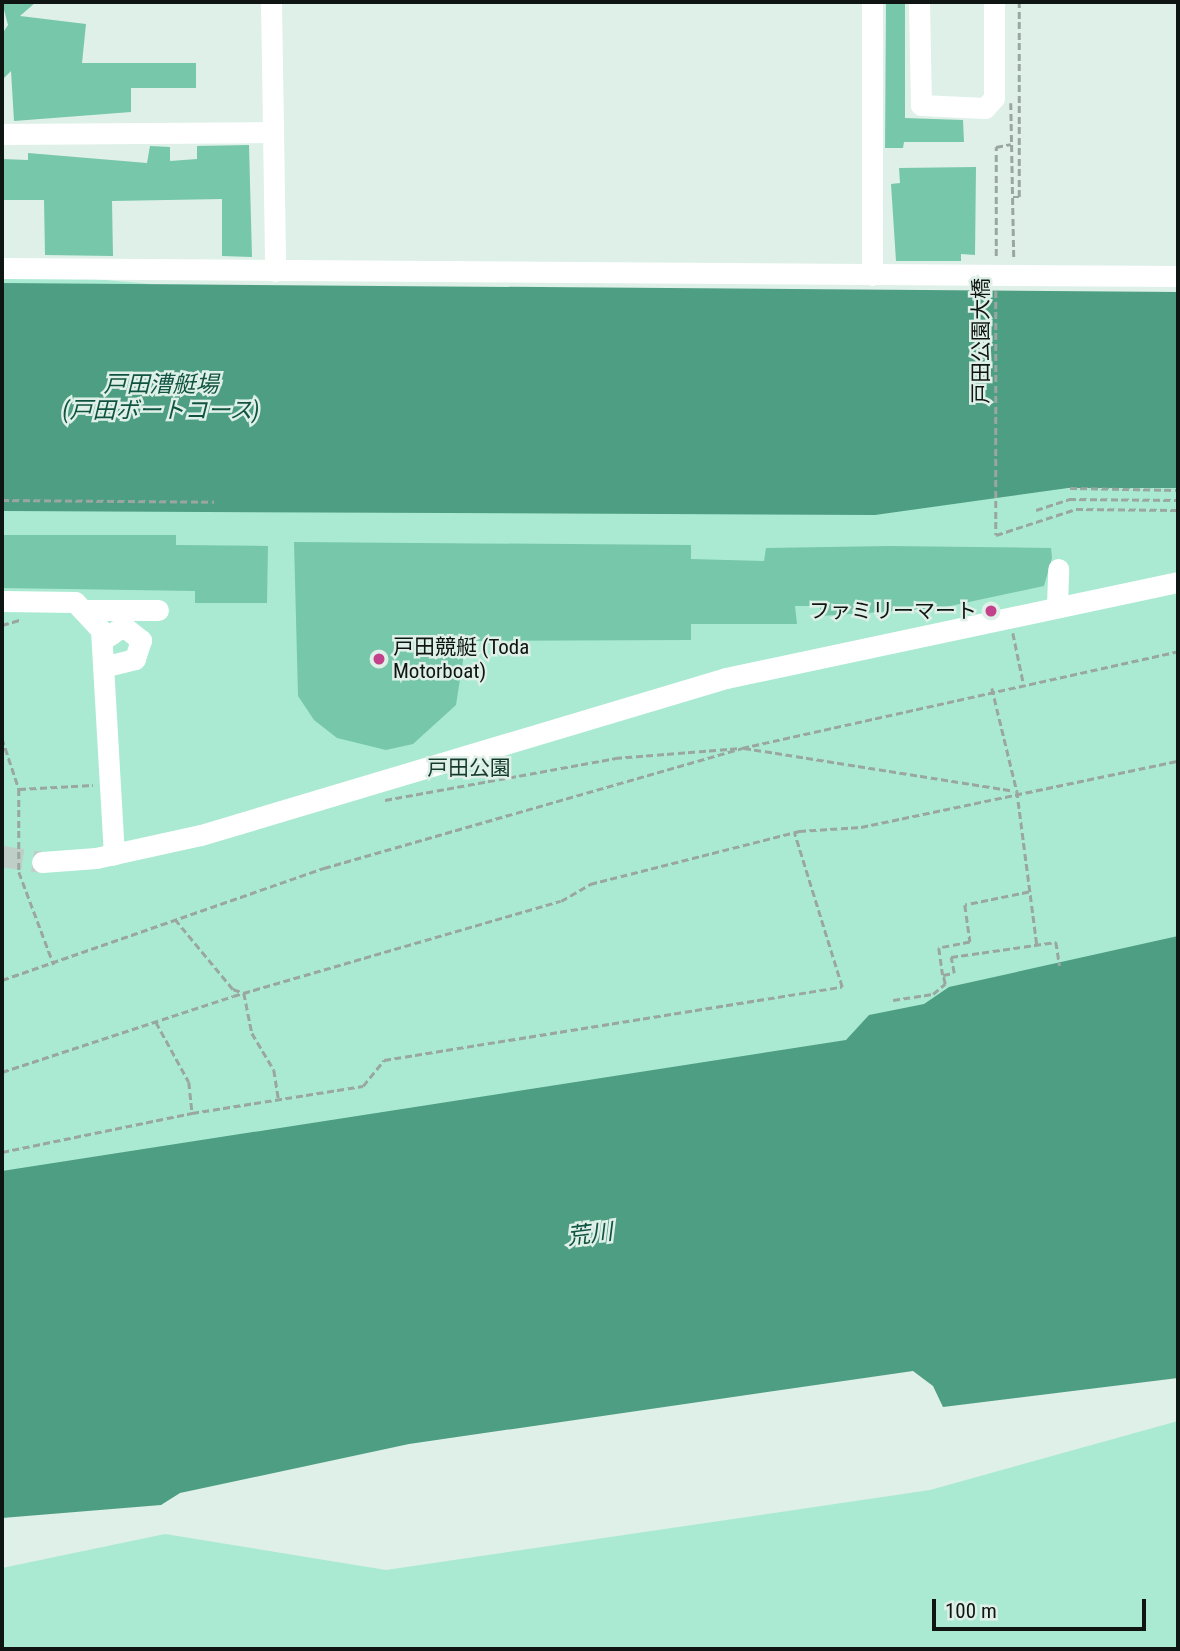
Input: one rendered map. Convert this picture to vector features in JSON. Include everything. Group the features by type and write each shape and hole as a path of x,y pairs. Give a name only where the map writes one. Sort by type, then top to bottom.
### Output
{"street":[{"path":"271,2 275,271"},
{"path":"872,2 872,275"},
{"path":"919,2 921,105 985,108 994,98 995,2"},
{"path":"2,134 272,131"},
{"path":"2,268 872,275 1005,281 1178,276"},
{"path":"1057,605 1058,569"},
{"path":"42,862 114,855 201,835 726,678 1057,605 1178,582"},
{"path":"2,601 67,601 87,610 158,610"},
{"path":"87,610 104,639 107,666 114,855"},
{"path":"104,639 123,626 141,640 135,660 107,666"}],"path":[{"path":"1013,197 1019,197 1018,2"},
{"name":"戸田公園大橋","path":"996,258 996,147 1011,145 1013,197 1005,281 996,536 1076,509 1178,510"},
{"path":"1070,488 1178,490"},
{"path":"1036,510 1069,499 1178,500"},
{"path":"2,500 214,502"},
{"path":"1023,625 1012,629 1023,681"},
{"path":"2,981 54,965 175,919 324,868 741,748 1023,681 1178,651"},
{"path":"992,688 1017,791 1037,944"},
{"path":"2,738 19,789 19,872 54,965"},
{"path":"374,801 615,758 741,748 1017,791"},
{"path":"2,1072 244,993 561,901 590,884 794,832 860,827 1017,791 1178,761"},
{"path":"19,789 96,785"},
{"path":"2,1152 192,1113 363,1086 384,1060 842,987 794,832"},
{"path":"893,1000 933,994 945,984 939,948 971,942 965,905 1029,892"},
{"path":"175,919 233,989 244,993"},
{"path":"943,975 954,973 951,957 1056,942 1060,966"},
{"path":"244,993 252,1033 274,1070 279,1100"},
{"path":"156,1022 189,1082 192,1113"}],"green space":[{"name":"戸田公園","path":"2,271 151,284 1178,299 1178,1156 2,1295"},
{"path":"1178,1421 1178,1649 2,1649 2,1568 165,1534 386,1570 930,1490"}],"water":[{"name":"戸田漕艇場 (戸田ボートコース)","path":"2,283 1178,292 1178,488 1068,488 875,515 2,511"},
{"name":"荒川","path":"1178,936 1178,1378 943,1407 933,1386 913,1371 409,1444 180,1493 161,1505 2,1518 2,1171 846,1040 869,1015 924,1004 949,987"}],"building":[{"path":"2,2 36,2 20,16 86,24 82,63 196,63 196,88 131,88 131,112 14,121 11,71 2,80 2,34 8,25"},
{"path":"886,2 905,2 905,118 963,120 964,142 904,142 903,148 885,148"},
{"path":"249,145 252,257 222,256 222,199 112,201 113,256 45,255 44,200 2,200 2,159 28,160 28,153 147,163 150,146 170,147 170,161 197,159 197,146"},
{"path":"976,167 975,255 961,254 961,261 896,261 891,184 900,183 899,168"},
{"path":"2,535 176,535 176,545 268,546 267,603 195,603 195,591 2,588"},
{"name":"戸田競艇 (Toda Motorboat)","path":"294,542 691,545 691,559 764,561 766,548 1051,548 1052,558 1044,586 941,608 820,616 820,606 795,606 797,624 691,624 691,640 466,641 456,705 413,744 386,750 337,738 314,720 298,696"}],"tunnel":[{"path":"2,856 42,862"}],"place":[{"name":"ファミリーマート","path":"991,611"},
{"name":"戸田競艇 (Toda Motorboat)","path":"379,659"}]}
